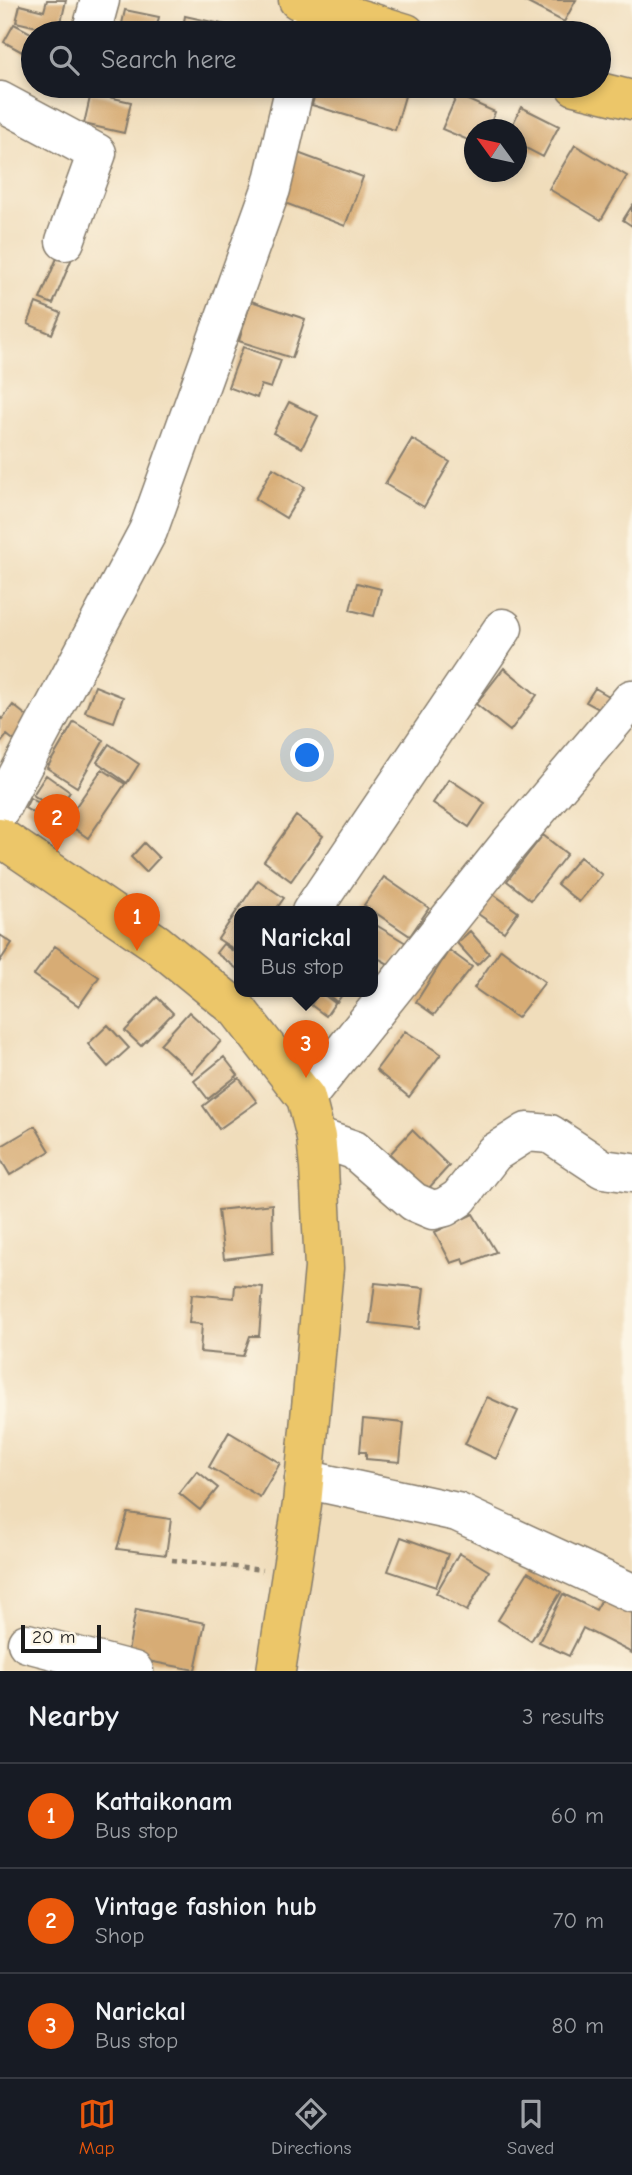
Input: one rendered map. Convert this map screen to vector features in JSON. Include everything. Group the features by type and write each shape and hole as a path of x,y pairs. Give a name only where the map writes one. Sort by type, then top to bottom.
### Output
{"main road":[{"path":"307,12 349,21"},
{"path":"611,95 632,100"},
{"path":"0,837 234,994"},
{"path":"244,1001 306,1098 316,1137 324,1268 304,1479 276,1671"}],"street":[{"path":"94,21 100,0"},
{"path":"0,809 148,531 271,189 292,98"},
{"path":"0,101 97,153 65,241"},
{"path":"315,906 503,628"},
{"path":"306,1098 509,844 632,699"},
{"path":"316,1137 354,1150 414,1202 433,1210 458,1198 494,1153 527,1132 550,1134 603,1169 632,1173"},
{"path":"304,1479 457,1512 632,1593"},
{"path":"27,1643 134,1671"}],"path":[{"path":"172,1560 290,1574"}],"building":[{"path":"47,0 66,0 61,21 16,22 20,5 44,11"},
{"path":"522,0 576,0 562,21"},
{"path":"125,10 159,17 158,21 123,21"},
{"path":"185,16 208,21 184,21"},
{"path":"14,24 21,28 21,51 4,42"},
{"path":"90,98 113,98 131,102 124,133 84,124"},
{"path":"314,98 404,98 395,130 312,105"},
{"path":"456,98 464,98 495,112 492,119 464,119 464,138 442,129"},
{"path":"521,107 559,126 543,157 527,149 527,119 515,119"},
{"path":"575,145 627,176 601,220 549,189"},
{"path":"295,152 363,177 345,226 277,200"},
{"path":"632,206 632,226 623,220"},
{"path":"59,253 72,258 53,304 40,299"},
{"path":"251,301 305,319 292,358 239,341"},
{"path":"36,303 61,313 52,334 28,324"},
{"path":"243,347 281,360 271,388 261,385 257,398 228,387"},
{"path":"289,402 318,416 302,448 273,433"},
{"path":"412,439 450,462 424,507 385,484"},
{"path":"273,468 305,487 286,518 255,499"},
{"path":"357,583 381,589 374,616 350,610"},
{"path":"504,668 537,695 510,731 476,704"},
{"path":"95,686 123,697 114,722 85,712"},
{"path":"595,688 614,699 606,713 586,702"},
{"path":"13,705 38,725 21,746 7,735 0,744 0,717 2,719"},
{"path":"74,722 104,740 77,787 47,768"},
{"path":"109,744 139,764 127,783 97,762"},
{"path":"102,769 125,784 88,838 65,822"},
{"path":"46,775 70,792 57,811 33,795"},
{"path":"449,779 485,803 469,827 433,803"},
{"path":"30,798 58,814 52,824 25,808"},
{"path":"296,816 323,836 291,881 264,861"},
{"path":"543,835 567,854 531,900 507,881"},
{"path":"144,843 159,858 146,872 131,857"},
{"path":"580,857 602,875 579,902 557,884"},
{"path":"384,877 429,908 410,936 378,914 378,906 364,905"},
{"path":"258,880 284,898 278,906 240,906"},
{"path":"485,888 518,912 504,932 471,909"},
{"path":"234,915 234,949 218,939"},
{"path":"378,926 406,943 392,966 378,958"},
{"path":"470,931 489,953 477,965 457,943"},
{"path":"0,935 12,943 0,961"},
{"path":"223,944 234,952 234,966 216,953"},
{"path":"55,946 99,977 79,1006 34,975"},
{"path":"501,949 545,982 517,1018 474,988"},
{"path":"449,950 472,967 434,1015 416,1002"},
{"path":"157,997 173,1013 141,1046 125,1031"},
{"path":"317,997 327,997 335,1003 326,1016 311,1005"},
{"path":"189,1012 221,1041 192,1073 160,1044"},
{"path":"108,1025 129,1048 108,1067 88,1044"},
{"path":"405,1031 441,1054 409,1097 376,1070"},
{"path":"224,1057 238,1075 208,1099 194,1081"},
{"path":"239,1078 257,1102 219,1129 203,1106"},
{"path":"35,1126 50,1151 10,1175 0,1158 0,1147"},
{"path":"412,1130 449,1166 427,1190 390,1154"},
{"path":"272,1204 273,1253 224,1259 218,1210"},
{"path":"473,1214 496,1252 465,1264 463,1259 451,1263 435,1232"},
{"path":"375,1283 424,1288 419,1329 370,1323"},
{"path":"235,1285 263,1287 259,1336 250,1336 243,1356 200,1352 202,1324 189,1323 192,1294 234,1298"},
{"path":"487,1397 518,1411 496,1459 465,1444"},
{"path":"363,1419 404,1423 400,1462 366,1459 366,1452 360,1452"},
{"path":"229,1432 280,1463 260,1497 209,1467"},
{"path":"197,1471 218,1488 200,1510 179,1493"},
{"path":"128,1513 171,1519 166,1555 117,1549"},
{"path":"401,1537 448,1554 436,1587 388,1571"},
{"path":"459,1553 489,1571 467,1611 436,1593"},
{"path":"528,1572 561,1592 531,1641 498,1620"},
{"path":"563,1594 596,1610 604,1595 632,1609 632,1653 583,1628 569,1656 539,1642"},
{"path":"136,1609 205,1623 195,1670 127,1657"}],"place":[{"name":"Vintage fashion hub","path":"57,852"},
{"name":"Kattaikonam","path":"137,951"},
{"name":"Narickal","path":"306,1078"}]}
